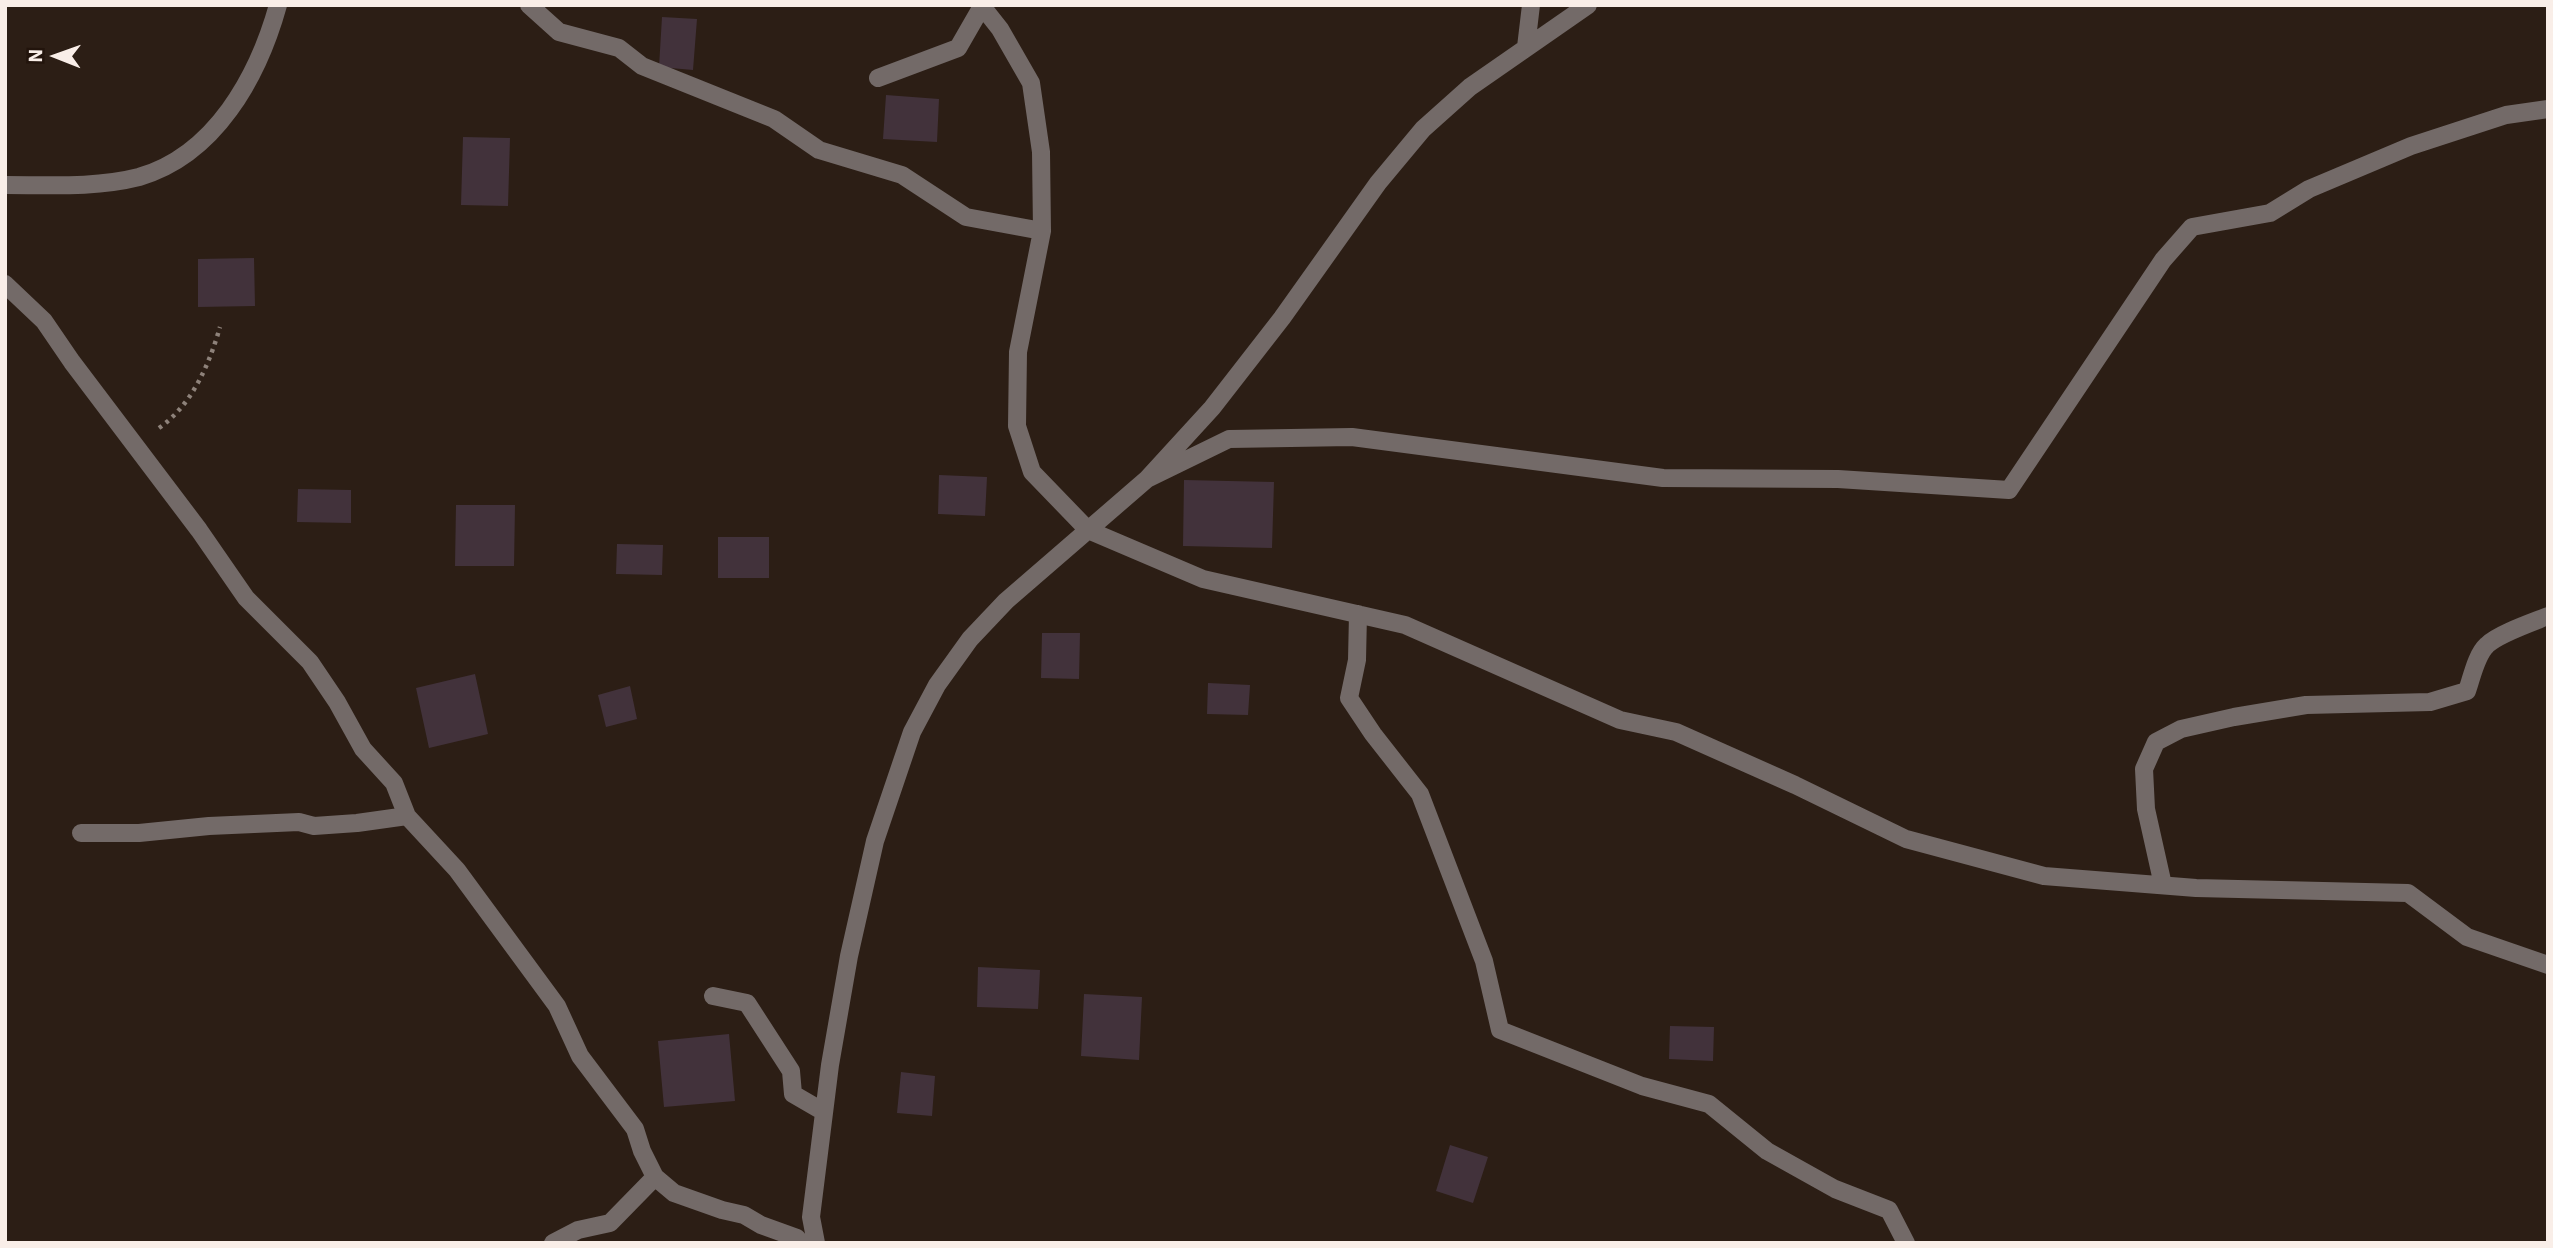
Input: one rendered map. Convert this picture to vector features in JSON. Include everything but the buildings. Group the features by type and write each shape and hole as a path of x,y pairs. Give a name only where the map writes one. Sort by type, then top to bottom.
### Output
{"street":[{"path":"5,185 103,184 141,176 178,159 205,139 233,107 261,56 278,5"},
{"path":"529,5 559,32 619,48 642,66 774,119 819,150 902,175 966,217 1042,231"},
{"path":"1526,47 1531,5"},
{"path":"816,1243 811,1217 830,1065 854,930 875,841 912,732 937,685 970,639 1006,601 1147,479 1212,408 1282,318 1378,183 1423,130 1470,87 1588,5"},
{"path":"878,78 958,48 981,6 1000,29 1031,83 1041,152 1042,231 1018,352 1017,426 1032,472 1088,530 1203,579 1405,625 1620,720 1676,732 1796,785 1906,839 2044,876 2163,886 2408,893 2467,937 2548,965"},
{"path":"1147,479 1230,439 1352,437 1663,478 1838,479 2009,490 2163,260 2192,226 2270,213 2309,189 2411,146 2506,115 2548,109"},
{"path":"5,284 44,321 246,598 310,662 337,702 363,749 394,783 407,816 457,870 557,1006 580,1056 635,1129 655,1177 674,1193 744,1215 761,1225 797,1238 801,1243"},
{"path":"1358,614 1357,660 1349,698 1373,734 1420,794 1484,961 1500,1030 1642,1086 1709,1104 1767,1150 1835,1189 1889,1210 1906,1243"},
{"path":"2163,886 2146,809 2144,769 2156,742 2181,730 2234,717 2306,705 2430,702 2467,691 2476,665 2487,645 2521,626 2548,616"},
{"path":"81,833 139,833 209,826 299,822 314,826 407,816"},
{"path":"713,996 747,1003 791,1071 793,1094 824,1112"},
{"path":"553,1243 578,1230 610,1223 655,1177"}],"path":[{"path":"136,445 164,425 186,403 212,355 220,327"}]}
